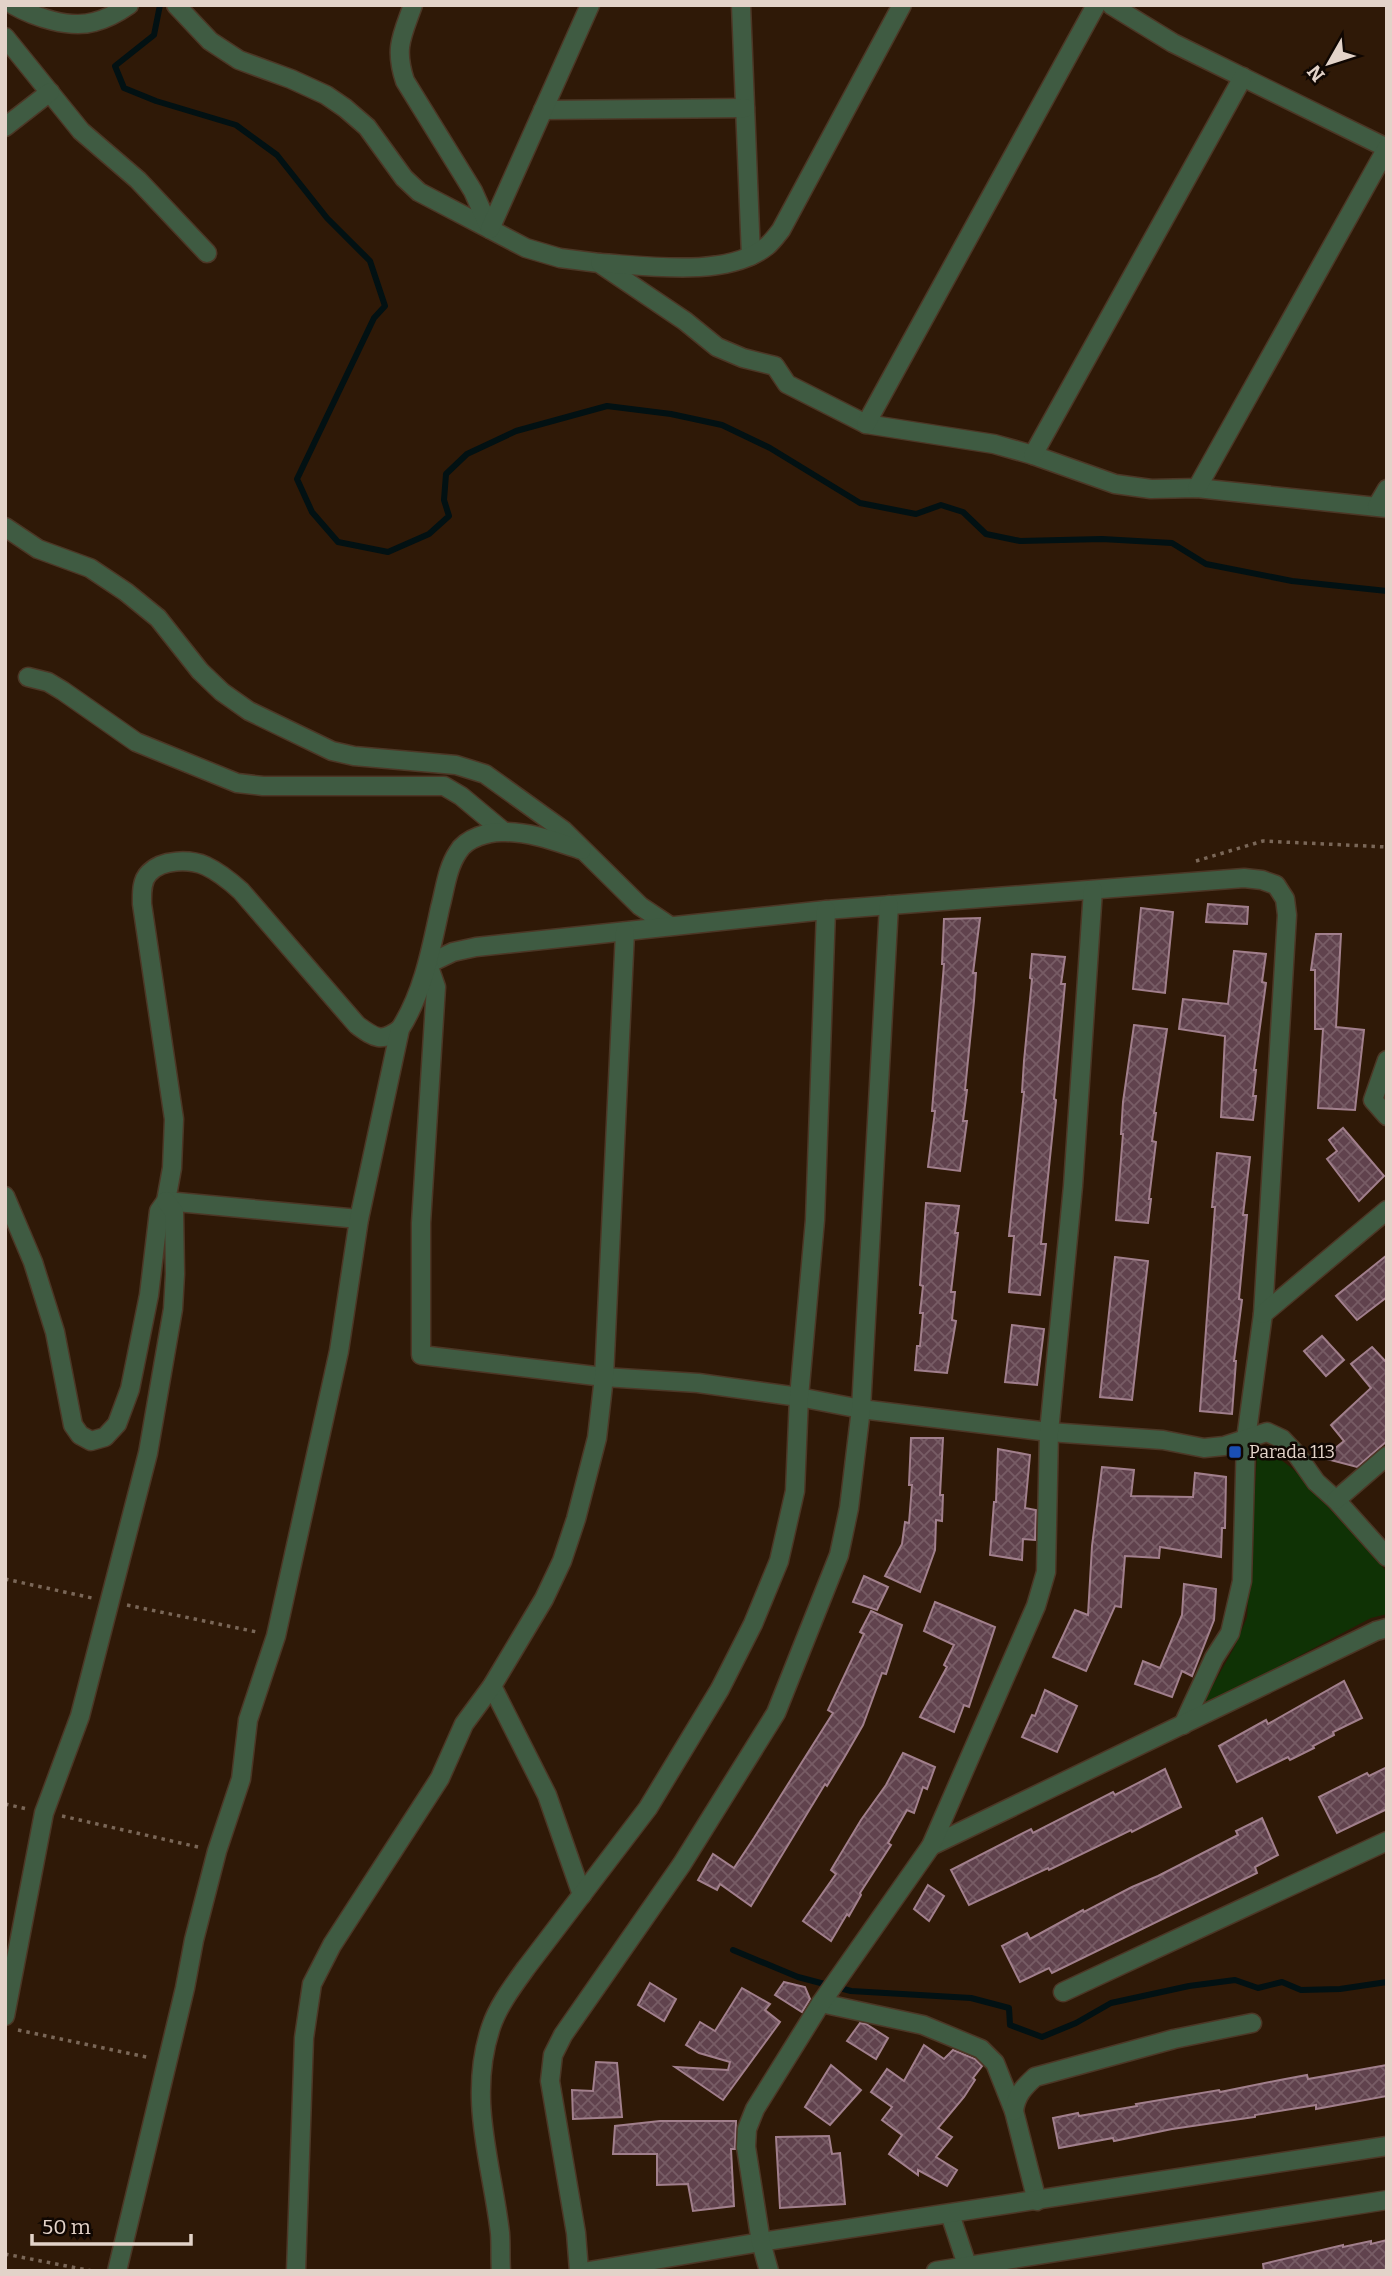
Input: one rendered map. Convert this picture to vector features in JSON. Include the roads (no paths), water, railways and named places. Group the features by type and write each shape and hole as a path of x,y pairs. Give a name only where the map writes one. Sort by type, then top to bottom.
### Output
{"street":[{"path":"13,5 30,15 51,20 92,23 129,5"},
{"path":"176,5 210,41 239,60 291,79 326,95 345,108 367,127 404,178 419,192 526,248 560,258 655,266 710,266 734,262 768,246 781,230 902,5"},
{"path":"412,5 398,49 405,81 473,191 490,229"},
{"path":"490,229 590,5"},
{"path":"741,5 751,256"},
{"path":"866,424 1096,5"},
{"path":"1111,5 1173,43 1387,148 1197,488"},
{"path":"5,37 81,131 138,180 207,253"},
{"path":"1033,455 1242,77"},
{"path":"5,127 50,92"},
{"path":"543,110 745,108"},
{"path":"600,263 685,321 717,347 743,358 775,366 787,384 866,424 994,444 1115,484 1151,489 1197,488 1382,507 1387,489"},
{"path":"5,527 38,549 90,568 126,592 158,618 200,671 222,692 249,711 332,751 354,756 456,765 485,774 543,813 640,906 670,926"},
{"path":"28,677 48,682 63,691 136,742 237,783 263,786 444,786 461,796 503,831"},
{"path":"5,1195 33,1262 55,1332 73,1424 80,1435 91,1441 105,1437 117,1424 130,1389 149,1295 159,1211 166,1201 172,1168 174,1119 142,904 142,886 148,873 159,866 180,861 203,864 222,875 241,891 357,1025 380,1039 388,1038 400,1029 411,1012 428,964 450,869 458,852 467,842 503,831 534,835 582,850"},
{"path":"428,964 453,951 476,947 826,910 1244,878 1276,885 1285,899 1287,915 1263,1314 1246,1439 1242,1581 1230,1633 1214,1658 1183,1725"},
{"path":"769,2271 761,2242 746,2147 747,2129 755,2109 821,2003 931,1846 1042,1588 1045,1572 1049,1432 1073,1186 1093,890"},
{"path":"579,2271 576,2233 550,2081 553,2055 682,1864 776,1713 839,1555 849,1508 862,1409 889,905"},
{"path":"501,2271 500,2234 484,2147 481,2091 484,2054 491,2025 509,1992 648,1808 720,1689 753,1624 779,1561 795,1491 799,1397 815,1220 826,910"},
{"path":"296,2271 304,2038 312,1984 332,1945 440,1778 464,1724 492,1686 544,1599 562,1561 576,1519 597,1438 604,1377 625,932"},
{"path":"428,964 436,987 421,1223 421,1355 604,1377 698,1383 862,1409 1049,1432 1163,1440 1204,1448 1224,1446 1267,1432 1282,1439 1316,1482 1336,1500 1387,1557"},
{"path":"117,2271 185,1988 194,1940 217,1851 241,1779 248,1720 276,1636 339,1351 359,1219 400,1029"},
{"path":"1387,1060 1373,1100 1387,1116"},
{"path":"166,1201 359,1219"},
{"path":"5,2016 44,1812 80,1716 148,1453 168,1346 175,1274 174,1212 166,1201"},
{"path":"1263,1314 1387,1210"},
{"path":"1336,1500 1387,1456"},
{"path":"931,1846 1387,1628"},
{"path":"492,1686 547,1795 582,1895"},
{"path":"1063,1992 1387,1842"},
{"path":"821,2003 923,2025 981,2049 995,2063 1014,2111 1037,2201"},
{"path":"1014,2111 1015,2101 1022,2089 1035,2077 1174,2039 1252,2023"},
{"path":"589,2271 1387,2146"},
{"path":"936,2271 968,2269 1387,2200"},
{"path":"950,2214 968,2269"}],"waterway":[{"path":"160,5 154,35 115,66 124,88 156,101 236,125 277,155 327,218 370,261 385,306 374,318 297,479 312,512 338,542 388,552 429,534 449,516 444,500 446,474 467,454 516,431 607,406 671,414 722,425 770,448 860,503 916,514 941,505 963,512 986,534 1020,541 1102,539 1172,543 1206,564 1292,581 1387,591"},
{"path":"733,1950 798,1977 851,1991 971,1998 1009,2008 1010,2025 1042,2037 1076,2023 1111,2003 1189,1986 1235,1980 1258,1988 1282,1982 1301,1990 1340,1989 1387,1982"}],"place":[{"name":"Parada 113","path":"1235,1452"}]}
